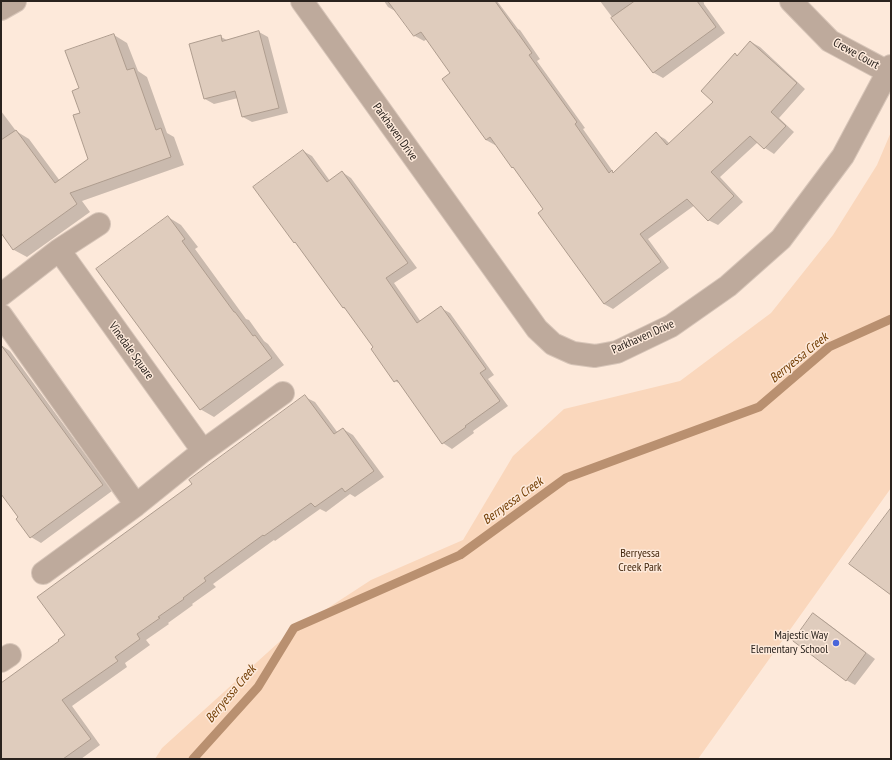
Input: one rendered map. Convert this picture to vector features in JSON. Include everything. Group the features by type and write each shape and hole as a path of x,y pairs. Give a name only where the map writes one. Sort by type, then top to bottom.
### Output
{"street":[{"path":"1,10 15,1"},
{"name":"Parkhaven Drive","path":"302,1 536,329 553,344 573,353 595,356 617,352 671,326 728,286 782,239 843,156 890,69"},
{"name":"Crewe Court","path":"791,1 830,41 890,69"},
{"path":"1,295 59,250 99,224"},
{"name":"Vinedale Square","path":"59,250 203,452"},
{"path":"1,315 136,505"},
{"path":"43,573 136,505 203,452 283,393"}],"green space":[{"name":"Berryessa Creek Park","path":"891,132 891,488 698,759 155,759 162,748 288,634 371,580 463,540 513,456 564,409 680,381 771,313 833,235 877,165"}],"building":[{"path":"388,1 495,1 532,53 529,55 577,122 575,124 609,173 612,170 613,173 656,132 667,145 713,102 701,91 735,53 737,56 750,41 797,83 771,112 786,126 764,149 750,136 711,172 734,196 708,221 687,199 640,234 661,262 604,304 538,213 543,209 513,167 512,168 490,137 486,140 442,79 450,73 421,32 414,36"},
{"path":"635,1 697,1 716,27 653,73 611,18"},
{"path":"259,31 279,108 242,117 235,91 204,99 189,44 221,35 222,41"},
{"path":"114,34 127,70 134,68 156,130 161,128 171,157 70,193 77,204 13,250 1,233 1,140 16,130 55,183 88,159 73,115 80,113 72,91 79,88 65,51"},
{"path":"303,150 327,182 342,171 408,263 386,278 417,323 441,306 486,369 480,373 500,401 442,444 397,380 394,382 371,349 373,347 344,307 343,308 253,187"},
{"path":"168,216 185,239 182,241 234,312 253,336 255,335 272,358 200,410 96,269"},
{"path":"1,345 103,485 30,538 16,519 18,517 1,494"},
{"path":"305,395 334,434 343,428 374,471 345,492 342,488 315,507 311,503 264,536 263,535 204,578 206,581 158,617 160,618 137,634 140,639 115,657 118,661 62,700 91,739 63,759 1,759 1,683 65,635 37,597 192,484 189,480"},
{"path":"891,508 891,595 849,564"},
{"path":"813,613 866,653 846,681 793,641"}],"waterway":[{"name":"Berryessa Creek","path":"193,759 258,687 294,628 460,555 566,478 759,407 829,347 891,319"}],"place":[{"name":"Majestic Way Elementary School","path":"836,643"}]}
